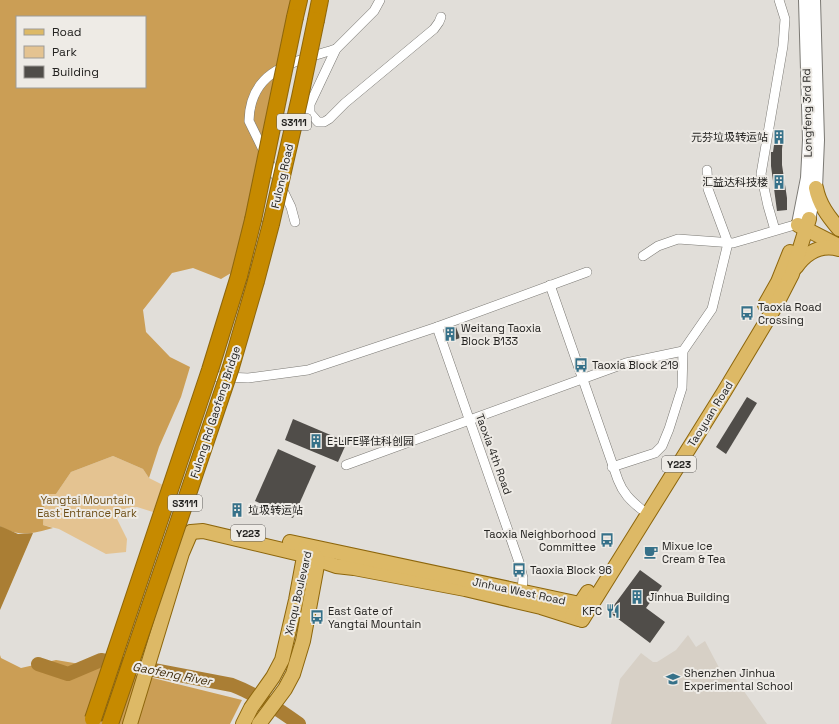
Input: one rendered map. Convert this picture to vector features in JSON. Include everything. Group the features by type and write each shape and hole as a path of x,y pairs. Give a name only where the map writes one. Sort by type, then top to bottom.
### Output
{"highway":[{"name":"Fulong Road","path":"239,276 253,220 299,0"},
{"name":"Fulong Road","path":"256,281 295,120 320,0"},
{"name":"Fulong Rd Gaofeng Bridge","path":"92,721 208,377 239,276"},
{"name":"Fulong Rd Gaofeng Bridge","path":"110,724 231,367 256,281"}],"main road":[{"name":"Longfeng 3rd Rd","path":"804,224 809,140 805,0"},
{"name":"Longfeng 3rd Rd","path":"804,224 816,188 818,135 814,0"},
{"path":"816,188 817,195 824,210 839,230"},
{"path":"804,224 839,230"},
{"path":"804,224 839,247"},
{"name":"Taoyuan Road","path":"577,618 724,392 769,318 792,274 804,224"},
{"name":"Taoyuan Road","path":"580,604 720,383 758,318 804,224"},
{"path":"792,274 799,263 815,250 839,247"},
{"name":"Jinhua West Road","path":"130,724 182,553 191,532 201,526 216,524 305,550 522,591 580,604 577,618 465,589 362,569 336,566 318,560"},
{"name":"Xinqu Boulevard","path":"243,724 251,708 278,670 282,660 296,600 305,550 318,560 297,664 288,684 262,720"},
{"path":"296,600 310,603"}],"street":[{"path":"380,0 374,11 336,49 310,104 310,113 318,122 324,122 329,119 345,103 434,29 441,17"},
{"path":"775,230 764,191 761,168 783,46 785,20 779,0"},
{"path":"295,222 291,207 248,121 249,110 255,94 261,84 276,70 285,65 336,49"},
{"path":"612,466 655,453 662,446 669,430 682,388 683,351 712,309 728,243 708,189 707,170"},
{"path":"643,256 658,246 678,238 728,243 775,230 804,224"},
{"path":"202,376 248,378 308,370 437,327 587,272"},
{"path":"550,285 612,466 623,492 641,509"},
{"name":"Taoxia 4th Road","path":"437,327 521,566 523,578 522,591"},
{"path":"346,465 626,363 683,351"}],"shaded area":[{"path":"0,0 291,0 258,166 231,273 221,279 193,268 172,273 143,310 146,332 170,357 190,367 181,397 159,447 149,478 143,469 113,456 71,472 56,494 45,494 43,525 53,528 33,533 20,533 7,530 0,526"},
{"path":"0,526 18,534 33,533 0,610"},
{"name":"Shenzhen Jinhua Experimental School","path":"688,635 696,647 705,641 725,679 734,677 767,724 611,724 620,679 641,653 653,662 657,662 676,650"},
{"path":"0,655 1,658 21,668 56,660 153,678 242,700 230,724 0,724"}],"green space":[{"name":"Yangtai Mountain East Entrance Park","path":"113,456 143,469 149,478 163,485 153,512 137,507 126,508 117,519 127,539 126,552 106,554 59,529 43,525 45,494 56,494 71,472"}],"building":[{"name":"汇益达科技楼","path":"776,131 784,132 782,165 787,198 787,210 777,211 771,166 771,152 773,152"},
{"name":"Weitang Taoxia Block B133","path":"456,327 460,338 449,342 445,331"},
{"path":"747,397 757,403 726,454 716,447"},
{"name":"E-LIFE驿住科创园","path":"293,419 347,442 338,462 285,440"},
{"path":"278,449 316,466 293,518 255,501"},
{"name":"垃圾转运站","path":"233,505 242,507 241,514 232,512"},
{"name":"Jinhua Building","path":"640,570 662,586 646,608 665,622 650,643 609,612"}],"waterway":[{"name":"Gaofeng River","path":"38,664 68,674 101,660 232,685 258,697 299,724"}],"place":[{"name":"元芬垃圾转运站","path":"779,137"},
{"name":"汇益达科技楼","path":"779,182"},
{"name":"Taoxia Road Crossing","path":"747,313"},
{"name":"Weitang Taoxia Block B133","path":"450,334"},
{"name":"Taoxia Block 219","path":"581,365"},
{"name":"E-LIFE驿住科创园","path":"316,441"},
{"name":"垃圾转运站","path":"237,510"},
{"name":"Taoxia Neighborhood Committee","path":"607,540"},
{"name":"Mixue Ice Cream & Tea","path":"651,552"},
{"name":"Taoxia Block 96","path":"519,570"},
{"name":"Jinhua Building","path":"637,597"},
{"name":"KFC","path":"613,611"},
{"name":"East Gate of Yangtai Mountain","path":"317,617"},
{"name":"Shenzhen Jinhua Experimental School","path":"673,679"}]}
